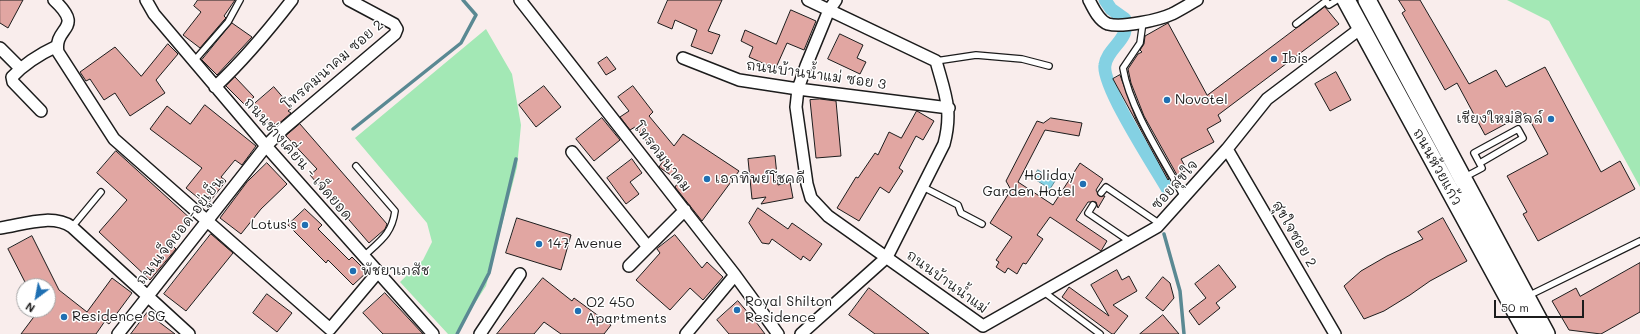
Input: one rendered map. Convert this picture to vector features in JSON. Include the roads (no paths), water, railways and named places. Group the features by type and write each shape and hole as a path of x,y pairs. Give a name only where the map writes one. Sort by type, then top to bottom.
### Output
{"main road":[{"name":"ถนนห้วยแก้ว","path":"1346,0 1528,334"},
{"name":"ถนนห้วยแก้ว","path":"1367,0 1546,334"},
{"path":"1361,28 1377,19"}],"street":[{"path":"54,0 66,11 68,18 67,24 57,46 58,52 114,139 206,222 330,329 378,272"},
{"name":"ถนนช่างเคี่ยน - เจ็ดยอด","path":"146,0 154,14 215,87 433,334"},
{"path":"215,87 260,41 292,0"},
{"name":"โทรคมนาคม ซอย 2","path":"266,146 283,129 395,34 397,29 394,24 349,0"},
{"name":"โทรคมนาคม","path":"520,0 685,210 778,334"},
{"path":"801,334 887,257 924,187 944,144 948,127 949,108 936,61 808,0"},
{"name":"ถนนบ้านน้ำแม่","path":"836,0 829,10 798,89 796,107 807,184 811,198 828,216 887,257 982,330"},
{"path":"1089,0 1099,17 1107,24 1118,25 1130,24 1171,14 1197,0"},
{"name":"ซอยสุขใจ","path":"982,330 1044,292 1132,243 1160,224 1227,150 1267,99 1361,28"},
{"path":"41,111 13,82 12,77 20,68 38,55 57,46"},
{"path":"0,48 20,68"},
{"name":"ถนนบ้านน้ำแม่ ซอย 3","path":"683,58 739,80 949,108"},
{"name":"ถนนเจ็ดยอด-อยู่เย็น","path":"118,334 266,146"},
{"name":"สุขใจซอย 2","path":"1227,150 1335,334"},
{"path":"572,152 648,247"},
{"path":"629,266 685,210"},
{"path":"0,228 55,220 64,221 148,295 189,334"},
{"path":"480,334 520,274"},
{"path":"686,334 735,275"}],"lane":[{"path":"194,61 228,22 240,0"},
{"path":"1296,24 1326,1 1327,6 1337,0"},
{"path":"1144,21 1140,43 1123,68 1126,84 1143,122 1184,198"},
{"path":"936,61 976,55 1022,59 1049,66"},
{"path":"1463,179 1482,168 1474,153 1518,129 1523,138 1480,163"},
{"path":"356,166 396,211 394,225 385,237 364,256"},
{"path":"924,187 958,205 960,213 982,224"},
{"path":"1102,193 1106,187 1160,224"},
{"path":"72,227 101,192"},
{"path":"1094,205 1088,213 1132,243"},
{"path":"1526,297 1640,241"},
{"path":"1044,292 1100,334"}],"water":[{"path":"1038,170 1055,181 1050,189 1033,178"}],"waterway":[{"path":"353,129 461,43 476,15 463,0"},
{"path":"1105,0 1111,9 1125,19 1125,32 1106,60 1106,75 1111,90 1130,127 1168,190"},
{"path":"457,334 489,273 516,159"},
{"path":"1164,234 1180,291 1184,334"}],"place":[{"name":"Ibis","path":"1274,59"},
{"name":"Novotel","path":"1167,100"},
{"name":"เชียงใหม่ฮิลล์","path":"1551,119"},
{"name":"เอกทิพย์โชคดี","path":"707,179"},
{"name":"Holiday Garden Hotel","path":"1083,184"},
{"name":"Lotus's","path":"305,225"},
{"name":"147 Avenue","path":"539,244"},
{"name":"พัชยาเภสัช","path":"353,271"},
{"name":"Royal Shilton Residence","path":"737,310"},
{"name":"O2 450 Apartments","path":"578,311"},
{"name":"Residence SG","path":"64,317"}]}
